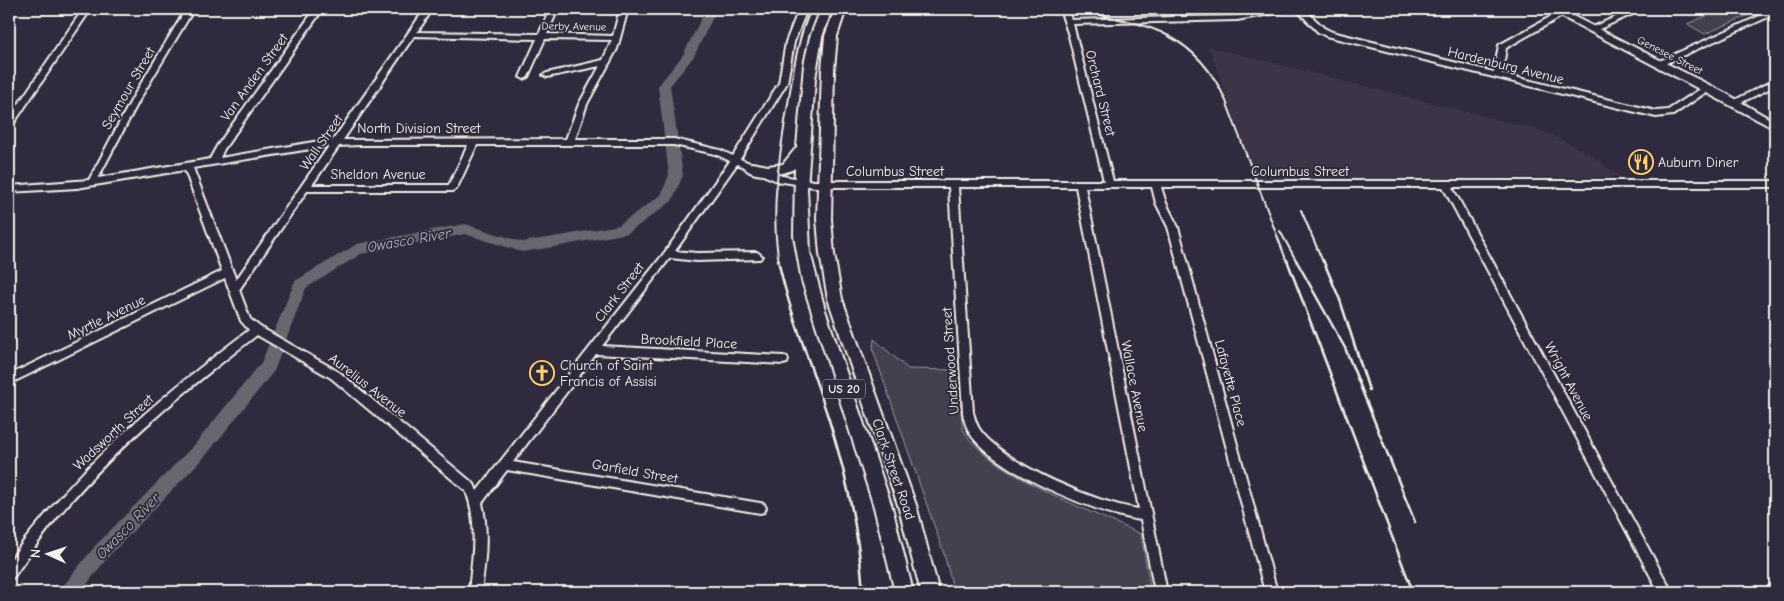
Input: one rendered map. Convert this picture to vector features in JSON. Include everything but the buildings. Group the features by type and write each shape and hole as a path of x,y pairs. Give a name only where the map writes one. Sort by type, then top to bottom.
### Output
{"highway":[{"name":"US 20","path":"826,9 812,52 800,183 800,218 807,270 816,306 882,503 899,562 904,592"},
{"name":"US 20","path":"825,184 829,52 840,9"},
{"path":"752,168 778,171 788,168 796,160 803,144"},
{"name":"Clark Street Road","path":"825,184 824,218 828,260 835,299 907,505 930,592"}],"main road":[{"name":"Genesee Street","path":"1557,11 1735,102 1775,126"}],"street":[{"path":"9,124 87,9"},
{"name":"Seymour Street","path":"92,182 137,97 190,9"},
{"name":"Van Anden Street","path":"213,163 220,148 319,9"},
{"name":"Wall Street","path":"234,290 429,9"},
{"path":"524,77 554,9"},
{"path":"570,141 582,104 607,62 624,9"},
{"name":"Clark Street","path":"476,501 668,254 735,160 783,83 790,42 802,9"},
{"name":"Orchard Street","path":"1064,9 1110,184"},
{"path":"1174,9 1178,19"},
{"path":"1068,22 1237,18 1286,9"},
{"name":"Hardenburg Avenue","path":"1300,9 1321,30 1329,34 1660,115 1670,113 1708,88"},
{"path":"1592,29 1640,9"},
{"path":"1659,63 1775,10"},
{"path":"1498,75 1502,47 1557,11"},
{"name":"Derby Avenue","path":"412,34 616,38"},
{"path":"547,75 607,62"},
{"path":"1735,102 1775,83"},
{"name":"North Division Street","path":"9,189 92,182 337,143 636,140 683,143 709,150 752,168 800,183 825,184"},
{"name":"Sheldon Avenue","path":"305,188 452,188 474,142"},
{"name":"Aurelius Avenue","path":"188,167 246,321 258,332 301,354 342,381 464,482 476,501"},
{"name":"Columbus Street","path":"825,184 1775,184"},
{"name":"Underwood Street","path":"952,184 968,412 973,429 990,447 1039,477 1109,508 1146,515"},
{"name":"Wallace Avenue","path":"1080,184 1161,592"},
{"name":"Lafayette Place","path":"1156,184 1162,207 1173,227 1272,592"},
{"name":"Wright Avenue","path":"1446,185 1666,592"},
{"path":"668,254 697,257 757,256"},
{"name":"Myrtle Avenue","path":"9,380 227,273"},
{"name":"Wadsworth Street","path":"9,574 43,525 110,451 192,381 258,332"},
{"name":"Brookfield Place","path":"594,350 783,360"},
{"name":"Garfield Street","path":"504,465 760,508"},
{"path":"475,592 481,517 476,501"}],"shaded area":[{"path":"1723,9 1763,9 1705,34 1687,24"},
{"path":"1209,47 1543,131 1590,154 1621,177 1257,180"},
{"path":"874,339 908,369 959,370 964,431 976,446 995,462 1044,490 1141,534 1151,592 954,592 944,554 873,350"}],"waterway":[{"name":"Owasco River","path":"70,592 101,552 201,449 268,366 300,285 357,249 465,229 522,247 560,241 623,229 667,198 676,175 664,86 688,56 711,9"}],"railway":[{"path":"779,262 775,223 779,166 796,58 802,33 811,9"},
{"path":"1070,9 1142,25 1162,33 1181,44 1198,58 1213,77 1226,101 1287,262"},
{"path":"1301,210 1323,262"},
{"path":"1280,231 1297,262"},
{"path":"778,260 789,301 829,420 841,463 855,527 863,592"},
{"path":"1287,260 1413,592"},
{"path":"1296,260 1345,348 1415,522"},
{"path":"1323,260 1340,300 1369,390"}],"place":[{"name":"Auburn Diner","path":"1641,162"},
{"name":"Church of Saint Francis of Assisi","path":"542,373"}]}
